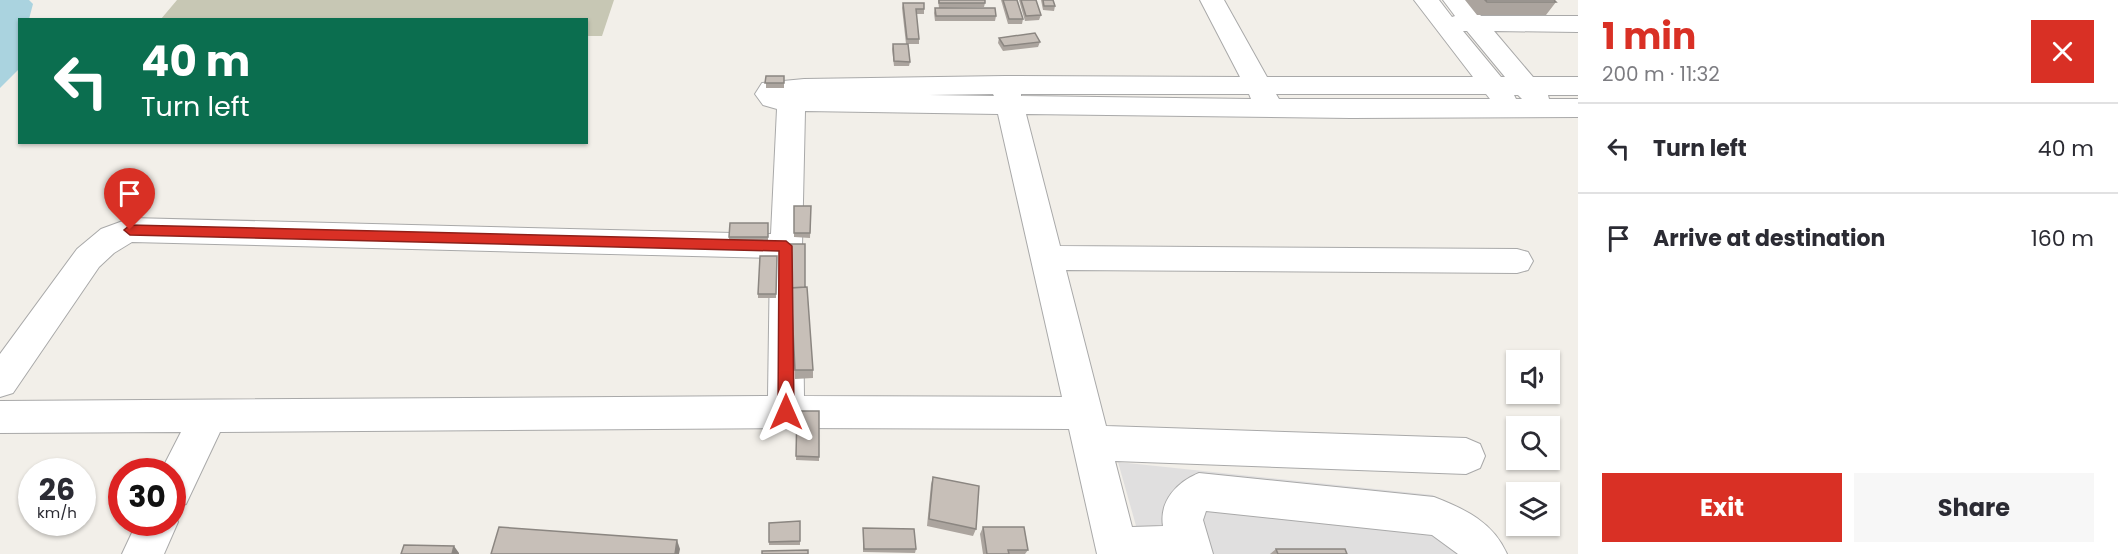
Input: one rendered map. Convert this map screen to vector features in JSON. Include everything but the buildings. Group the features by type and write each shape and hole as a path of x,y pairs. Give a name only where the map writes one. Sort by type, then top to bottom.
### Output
{"street":[{"path":"1212,0 1265,97"},
{"path":"1426,0 1474,23 1578,24"},
{"path":"1449,11 1494,87"},
{"path":"1474,23 1519,98"},
{"path":"786,412 786,246 791,102 1008,95 1519,98 1578,86"},
{"path":"1265,97 1494,87 1544,108 1578,108"},
{"path":"1008,95 1117,551 1191,550 1182,518 1184,506 1199,492 1434,516 1460,528 1486,554"},
{"path":"0,382 99,245 115,235 130,230 786,246"},
{"path":"1047,258 1517,261"},
{"path":"0,417 786,412 1088,428 1466,456"},
{"path":"186,462 208,417"},
{"path":"142,554 151,536"}],"shaded area":[{"path":"177,0 614,0 602,36 588,36 588,18 162,18"},
{"path":"1118,462 1433,495 1478,554 1144,554"}],"water":[{"path":"0,0 29,0 33,4 29,18 18,18 18,70 0,88"}],"route":[{"path":"130,230 786,246 786,412"}]}
